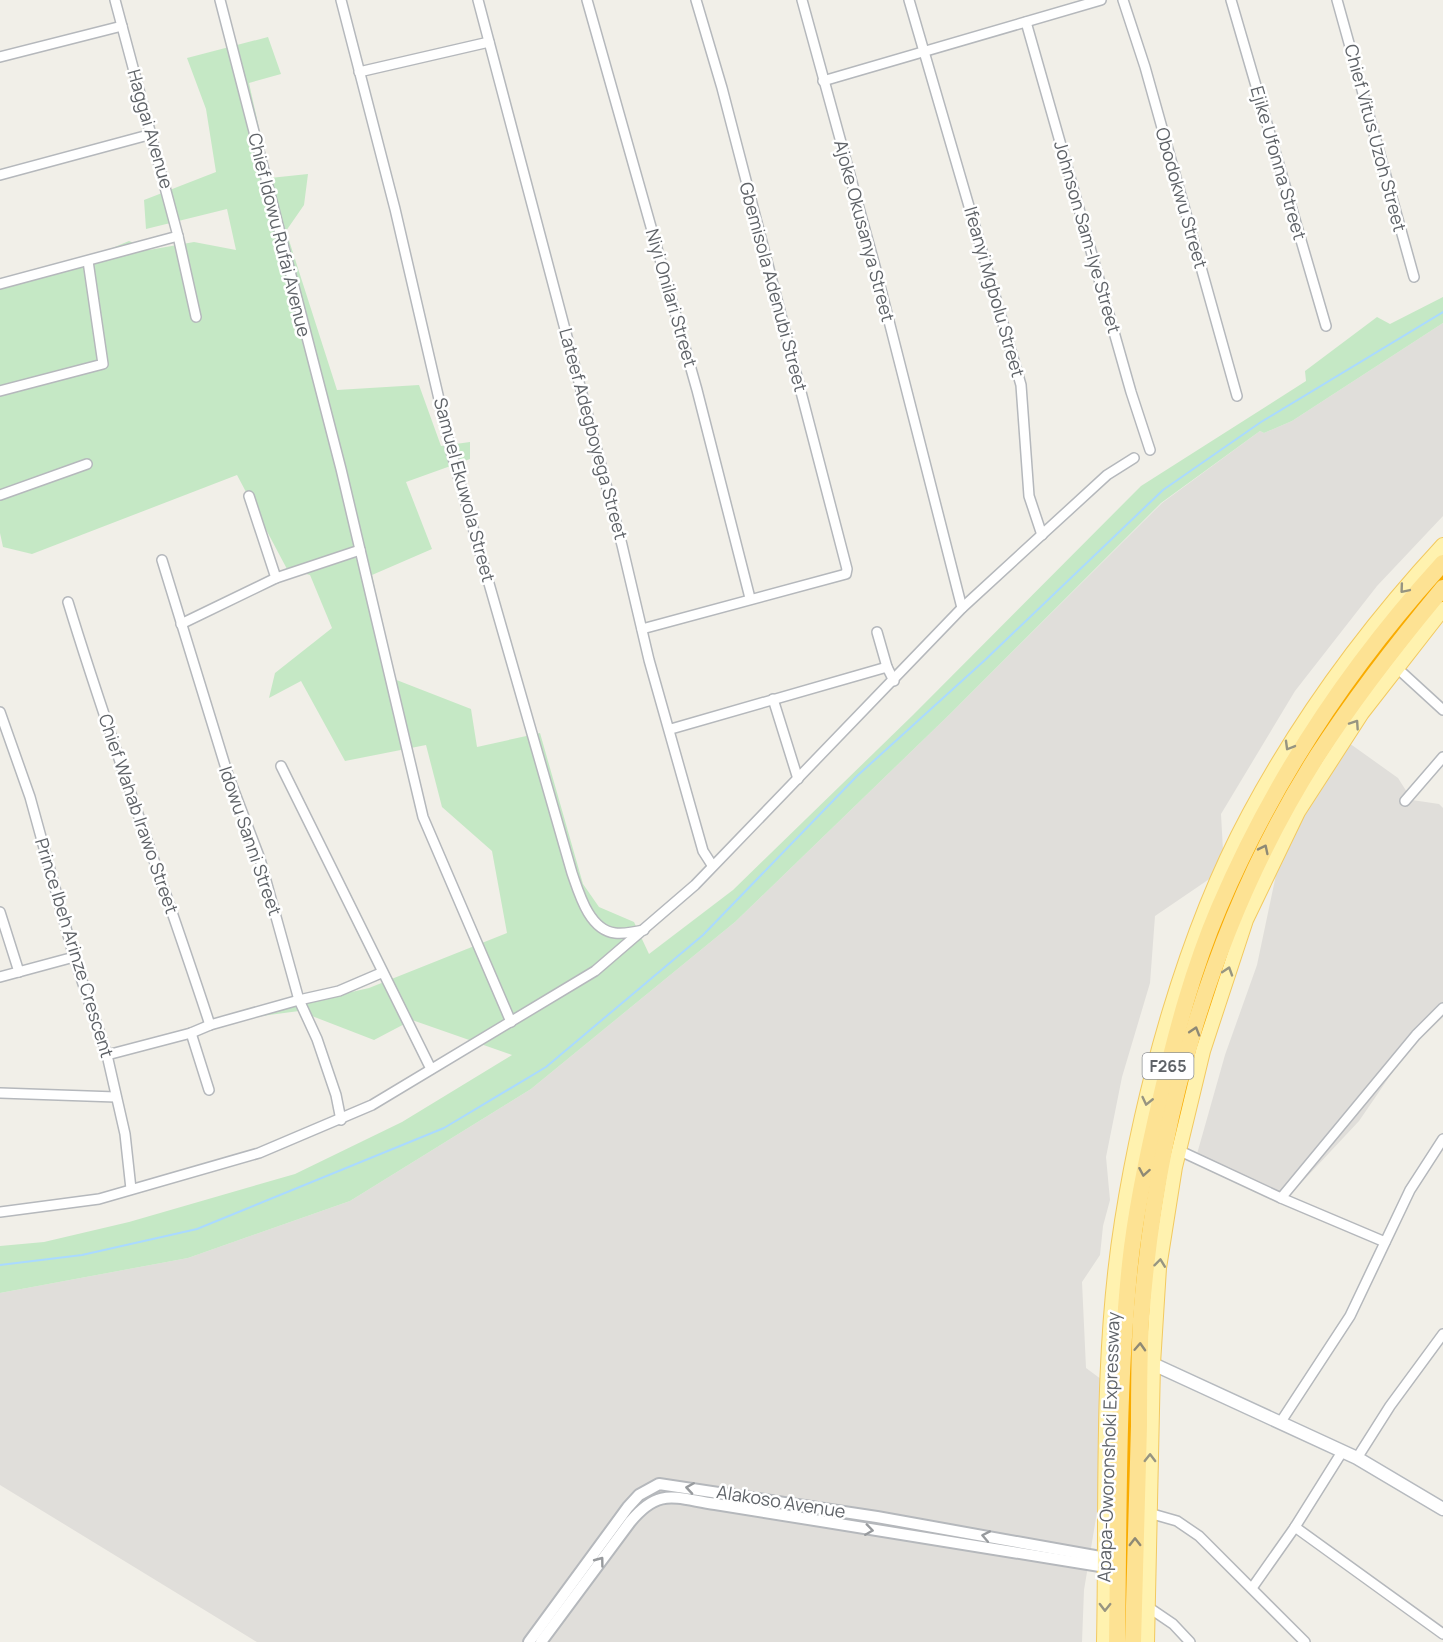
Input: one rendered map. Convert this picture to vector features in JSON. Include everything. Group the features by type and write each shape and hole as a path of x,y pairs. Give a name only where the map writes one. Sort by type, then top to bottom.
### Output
{"highway":[{"name":"Apapa-Oworonshoki Expressway","path":"1117,1642 1114,1408 1140,1197 1191,968 1267,806 1296,757 1380,637 1443,563"},
{"name":"Apapa-Oworonshoki Expressway","path":"1133,1642 1139,1349 1146,1265 1168,1165 1181,1077 1212,973 1259,860 1322,748 1394,647 1443,588"}],"main road":[{"name":"Apapa-Oworonshoki Expressway","path":"1191,968 1214,890 1249,814 1297,733 1376,622 1443,545"},
{"name":"Apapa-Oworonshoki Expressway","path":"1147,1642 1152,1364 1168,1165 1178,1150 1203,1051 1246,920 1298,812 1332,757 1396,667 1443,609"},
{"path":"1152,1364 1357,1458 1443,1509"},
{"name":"Apapa-Oworonshoki Expressway","path":"1104,1642 1114,1408"}],"street":[{"name":"Haggai Avenue","path":"115,0 179,234 196,317"},
{"name":"Chief Idowu Rufai Avenue","path":"220,0 341,470 423,817 511,1022"},
{"name":"Samuel Ekuwola Street","path":"341,0 395,209 451,452 572,873 583,903 604,929 614,933 644,930"},
{"name":"Lateef Adegboyega Street","path":"478,0 622,545 642,629 703,851 712,865"},
{"name":"Niyi Onilari Street","path":"587,0 698,390 750,598"},
{"name":"Gbemisola Adenubi Street","path":"696,0 722,88 847,569 846,573 750,598"},
{"name":"Ajoke Okusanya Street","path":"802,0 876,270 923,463 962,608"},
{"name":"Ifeanyi Mgbolu Street","path":"909,0 922,53 1021,386 1029,496 1042,535"},
{"path":"823,81 1101,0"},
{"name":"Obodokwu Street","path":"1123,0 1145,67 1237,396"},
{"name":"Ejike Ufonna Street","path":"1231,0 1326,326"},
{"name":"Chief Vitus Uzoh Street","path":"1337,0 1414,277"},
{"name":"Johnson Sam-Iye Street","path":"1026,22 1127,381 1150,450"},
{"path":"0,57 122,26"},
{"path":"359,72 489,42"},
{"path":"0,175 152,134"},
{"path":"0,284 179,234"},
{"path":"0,392 103,364 87,261"},
{"path":"0,1212 99,1198 229,1163 341,1120 393,1094 595,971 669,910 894,681 962,608 1107,475 1134,458"},
{"path":"0,495 87,464"},
{"path":"249,496 276,578"},
{"path":"181,624 276,578 360,550"},
{"name":"Idowu Sanni Street","path":"162,560 228,775 260,859 299,1000 323,1057 336,1095 341,1120"},
{"path":"642,629 750,598"},
{"name":"Chief Wahab Irawo Street","path":"68,602 96,694 210,1025"},
{"path":"877,632 887,667 894,681"},
{"path":"671,729 887,667"},
{"path":"1396,667 1443,710"},
{"path":"773,699 798,779"},
{"name":"Prince Ibeh Arinze Crescent","path":"0,712 30,797 74,957 107,1055 125,1134 131,1189"},
{"path":"1405,801 1443,758"},
{"path":"281,766 381,973 431,1069"},
{"path":"0,912 20,972"},
{"path":"0,977 74,957"},
{"path":"107,1055 191,1034 210,1025 339,991 381,973"},
{"path":"1281,1198 1416,1035 1443,1008"},
{"path":"191,1034 210,1090"},
{"path":"0,1094 116,1096"},
{"path":"1280,1423 1350,1316 1410,1190 1443,1139"},
{"path":"1178,1150 1281,1198 1385,1242"},
{"path":"1357,1458 1390,1406 1443,1334"},
{"path":"1252,1588 1295,1527 1342,1452"},
{"name":"Alakoso Avenue","path":"529,1642 628,1507 639,1495 659,1484 877,1517 1106,1563"},
{"name":"Alakoso Avenue","path":"541,1642 630,1522 646,1504 657,1498 715,1504 1106,1563"},
{"path":"1149,1513 1168,1518 1191,1529 1305,1642"},
{"path":"1295,1527 1443,1634"},
{"path":"1148,1606 1173,1624 1190,1642"}],"shaded area":[{"path":"1443,323 1443,516 1377,586 1295,691 1221,814 1224,869 1155,916 1150,983 1122,1077 1106,1157 1110,1200 1103,1226 1100,1255 1082,1282 1086,1368 1109,1385 1101,1488 1084,1590 1082,1642 257,1642 0,1485 0,1293 188,1258 350,1201 531,1089 735,922 950,714 1162,503 1260,431 1264,433 1292,421"},
{"path":"1349,743 1398,778 1412,800 1439,804 1443,808 1443,1017 1405,1054 1359,1121 1288,1197 1195,1161 1225,1055 1257,965 1281,851"}],"green space":[{"path":"268,37 281,74 249,83 270,178 308,174 304,205 286,231 337,390 419,385 441,446 470,442 470,459 406,482 432,549 372,575 394,679 471,709 477,747 540,733 583,884 599,907 634,922 649,954 733,890 913,715 1141,486 1306,381 1305,371 1377,317 1390,324 1443,297 1443,323 1292,421 1264,433 1260,431 1161,503 950,714 735,922 531,1089 350,1201 188,1258 0,1293 0,1246 44,1242 129,1222 295,1174 402,1122 512,1055 412,1020 374,1040 299,1011 224,1021 369,988 507,933 492,851 442,807 426,745 345,761 301,681 269,698 275,673 332,628 310,575 287,569 237,475 32,554 3,547 0,533 0,289 55,272 129,241 149,250 194,242 236,250 227,209 146,229 144,200 216,172 206,109 187,58"}],"waterway":[{"path":"0,1265 82,1255 197,1229 444,1128 546,1067 703,935 857,776 985,660 1163,490 1261,422 1443,312"}]}
